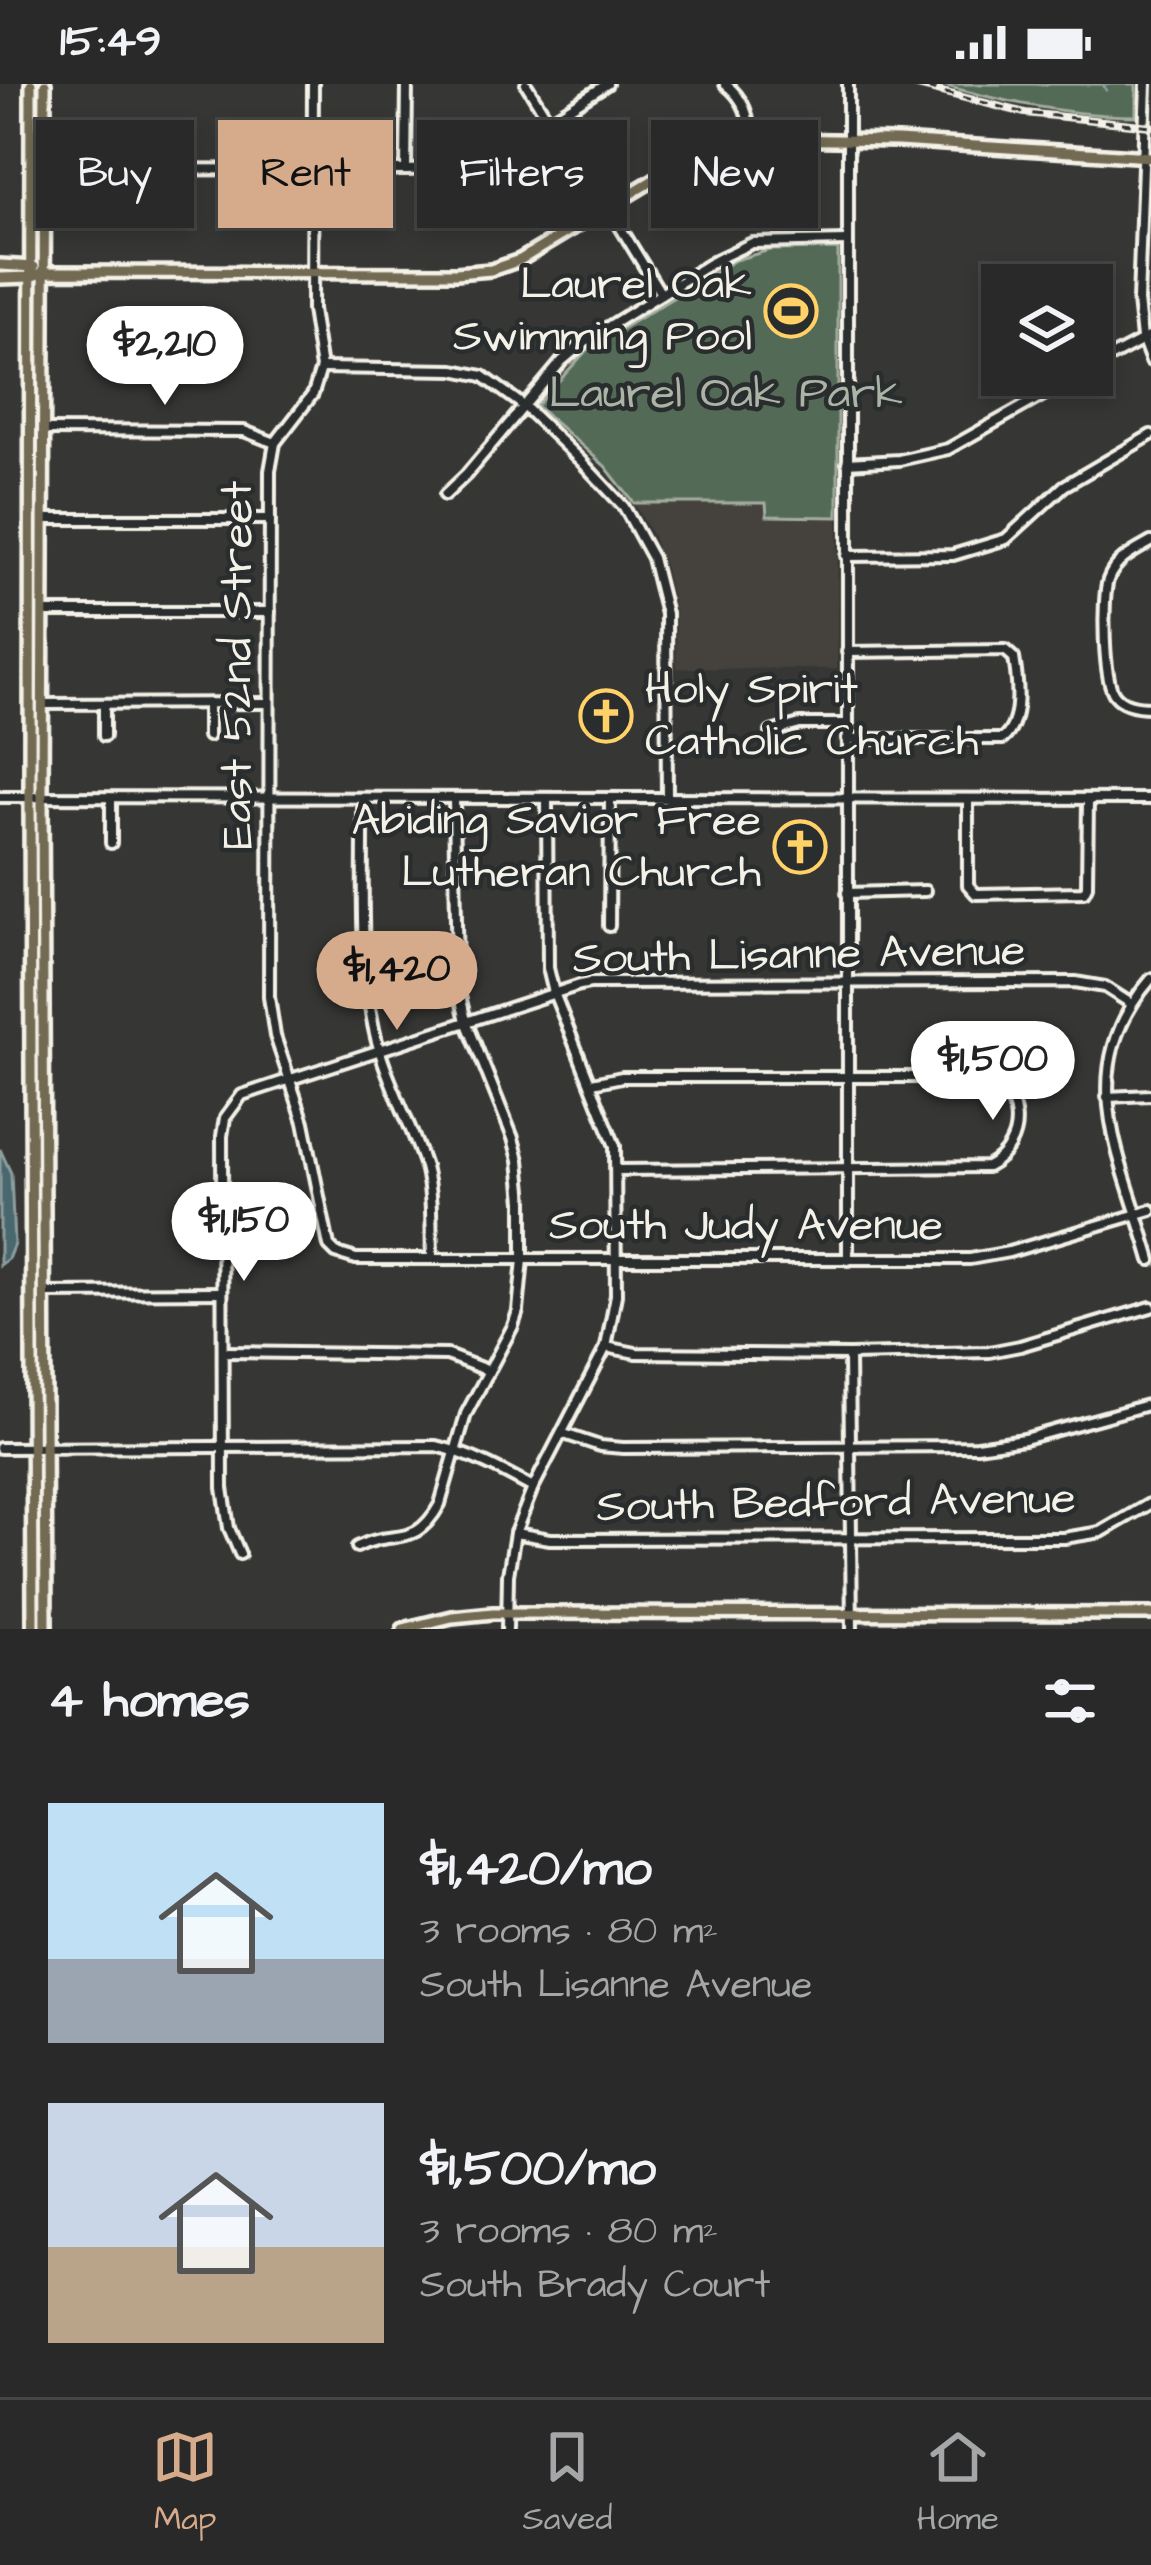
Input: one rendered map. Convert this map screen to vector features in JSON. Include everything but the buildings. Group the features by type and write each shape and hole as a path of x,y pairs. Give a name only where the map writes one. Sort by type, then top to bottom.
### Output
{"main road":[{"path":"31,84 46,1629"},
{"path":"45,84 45,120"},
{"path":"818,139 1147,157"},
{"path":"33,1629 44,228"},
{"path":"0,265 44,272 456,273 491,270 520,260 572,228"},
{"path":"0,278 31,271"},
{"path":"403,1629 459,1616 507,1613 1151,1614"}],"street":[{"path":"313,84 313,120"},
{"path":"406,170 407,84"},
{"path":"526,84 549,120"},
{"path":"552,120 607,84"},
{"path":"725,84 738,95 748,120"},
{"path":"848,84 848,1259"},
{"path":"1146,84 1147,157 1137,278 1151,361"},
{"path":"393,170 417,170"},
{"path":"312,228 314,328 321,368 462,371 489,379 524,406 611,491 638,527 661,588 668,643 667,799"},
{"path":"621,228 661,294"},
{"path":"445,495 587,340 752,243 848,241"},
{"path":"1113,356 1147,337"},
{"name":"East 52nd Street","path":"321,368 313,394 275,443 270,471 269,997 275,1036 304,1122 326,1237 336,1252"},
{"path":"847,463 898,460 948,449 1042,396"},
{"path":"44,430 244,431 275,443"},
{"path":"847,556 953,555 1006,538 1064,486 1151,435"},
{"path":"43,519 270,519"},
{"path":"1151,542 1117,566 1108,580 1106,598 1107,679 1114,695 1126,703 1151,707"},
{"path":"43,612 270,612"},
{"path":"847,652 1005,650 1014,658 1016,696 1013,729 1003,739 847,739"},
{"path":"43,704 269,704"},
{"path":"104,704 104,736"},
{"path":"208,704 208,736"},
{"path":"771,732 800,724 847,724"},
{"path":"0,797 1151,799"},
{"path":"111,798 111,843"},
{"path":"362,798 365,967 379,1049 429,1185 432,1259"},
{"path":"357,1547 409,1536 428,1522 440,1504 466,1414 518,1311 523,1259 519,1160 466,1022 456,970 454,798"},
{"path":"507,1629 515,1533 533,1488 606,1348 617,1260 615,1146 554,993 547,953 547,798"},
{"path":"609,926 610,799"},
{"path":"968,799 968,885 976,894 1087,889 1088,799"},
{"path":"848,892 925,891"},
{"path":"1151,979 1130,1003 1115,1038 1107,1096 1151,1260"},
{"name":"South Lisanne Avenue","path":"240,1554 224,1504 222,1136 225,1118 242,1095 590,983 1092,983 1130,1003"},
{"path":"592,1083 622,1077 963,1077 990,1079 1013,1103 1010,1149 988,1167 616,1170"},
{"path":"1107,1096 1151,1095"},
{"name":"South Judy Avenue","path":"336,1252 356,1259 993,1256 1151,1210"},
{"path":"44,1293 222,1292"},
{"path":"606,1348 636,1354 989,1352 1151,1307"},
{"path":"223,1352 447,1354 489,1371"},
{"path":"849,1355 852,1629"},
{"path":"564,1434 623,1448 990,1445 1151,1404"},
{"path":"0,1448 422,1445 455,1450 533,1488"},
{"name":"South Bedford Avenue","path":"515,1533 550,1539 1064,1538 1089,1536 1151,1504"}],"shaded area":[{"path":"634,503 767,503 768,516 838,517 837,669 677,668 675,612 665,568"}],"green space":[{"path":"939,84 1136,84 1136,116 1036,107"},
{"name":"Laurel Oak Park","path":"838,249 838,517 767,516 766,503 634,503 605,466 536,406 587,350 735,260 770,250"}],"water":[{"path":"0,1149 11,1173 14,1244 0,1265"}],"waterway":[{"path":"1103,84 1106,90"}],"railway":[{"path":"910,84 1025,113 1151,126"}],"place":[{"name":"Laurel Oak Swimming Pool","path":"791,311"},
{"name":"Holy Spirit Catholic Church","path":"606,716"},
{"name":"Abiding Savior Free Lutheran Church","path":"800,847"}]}
